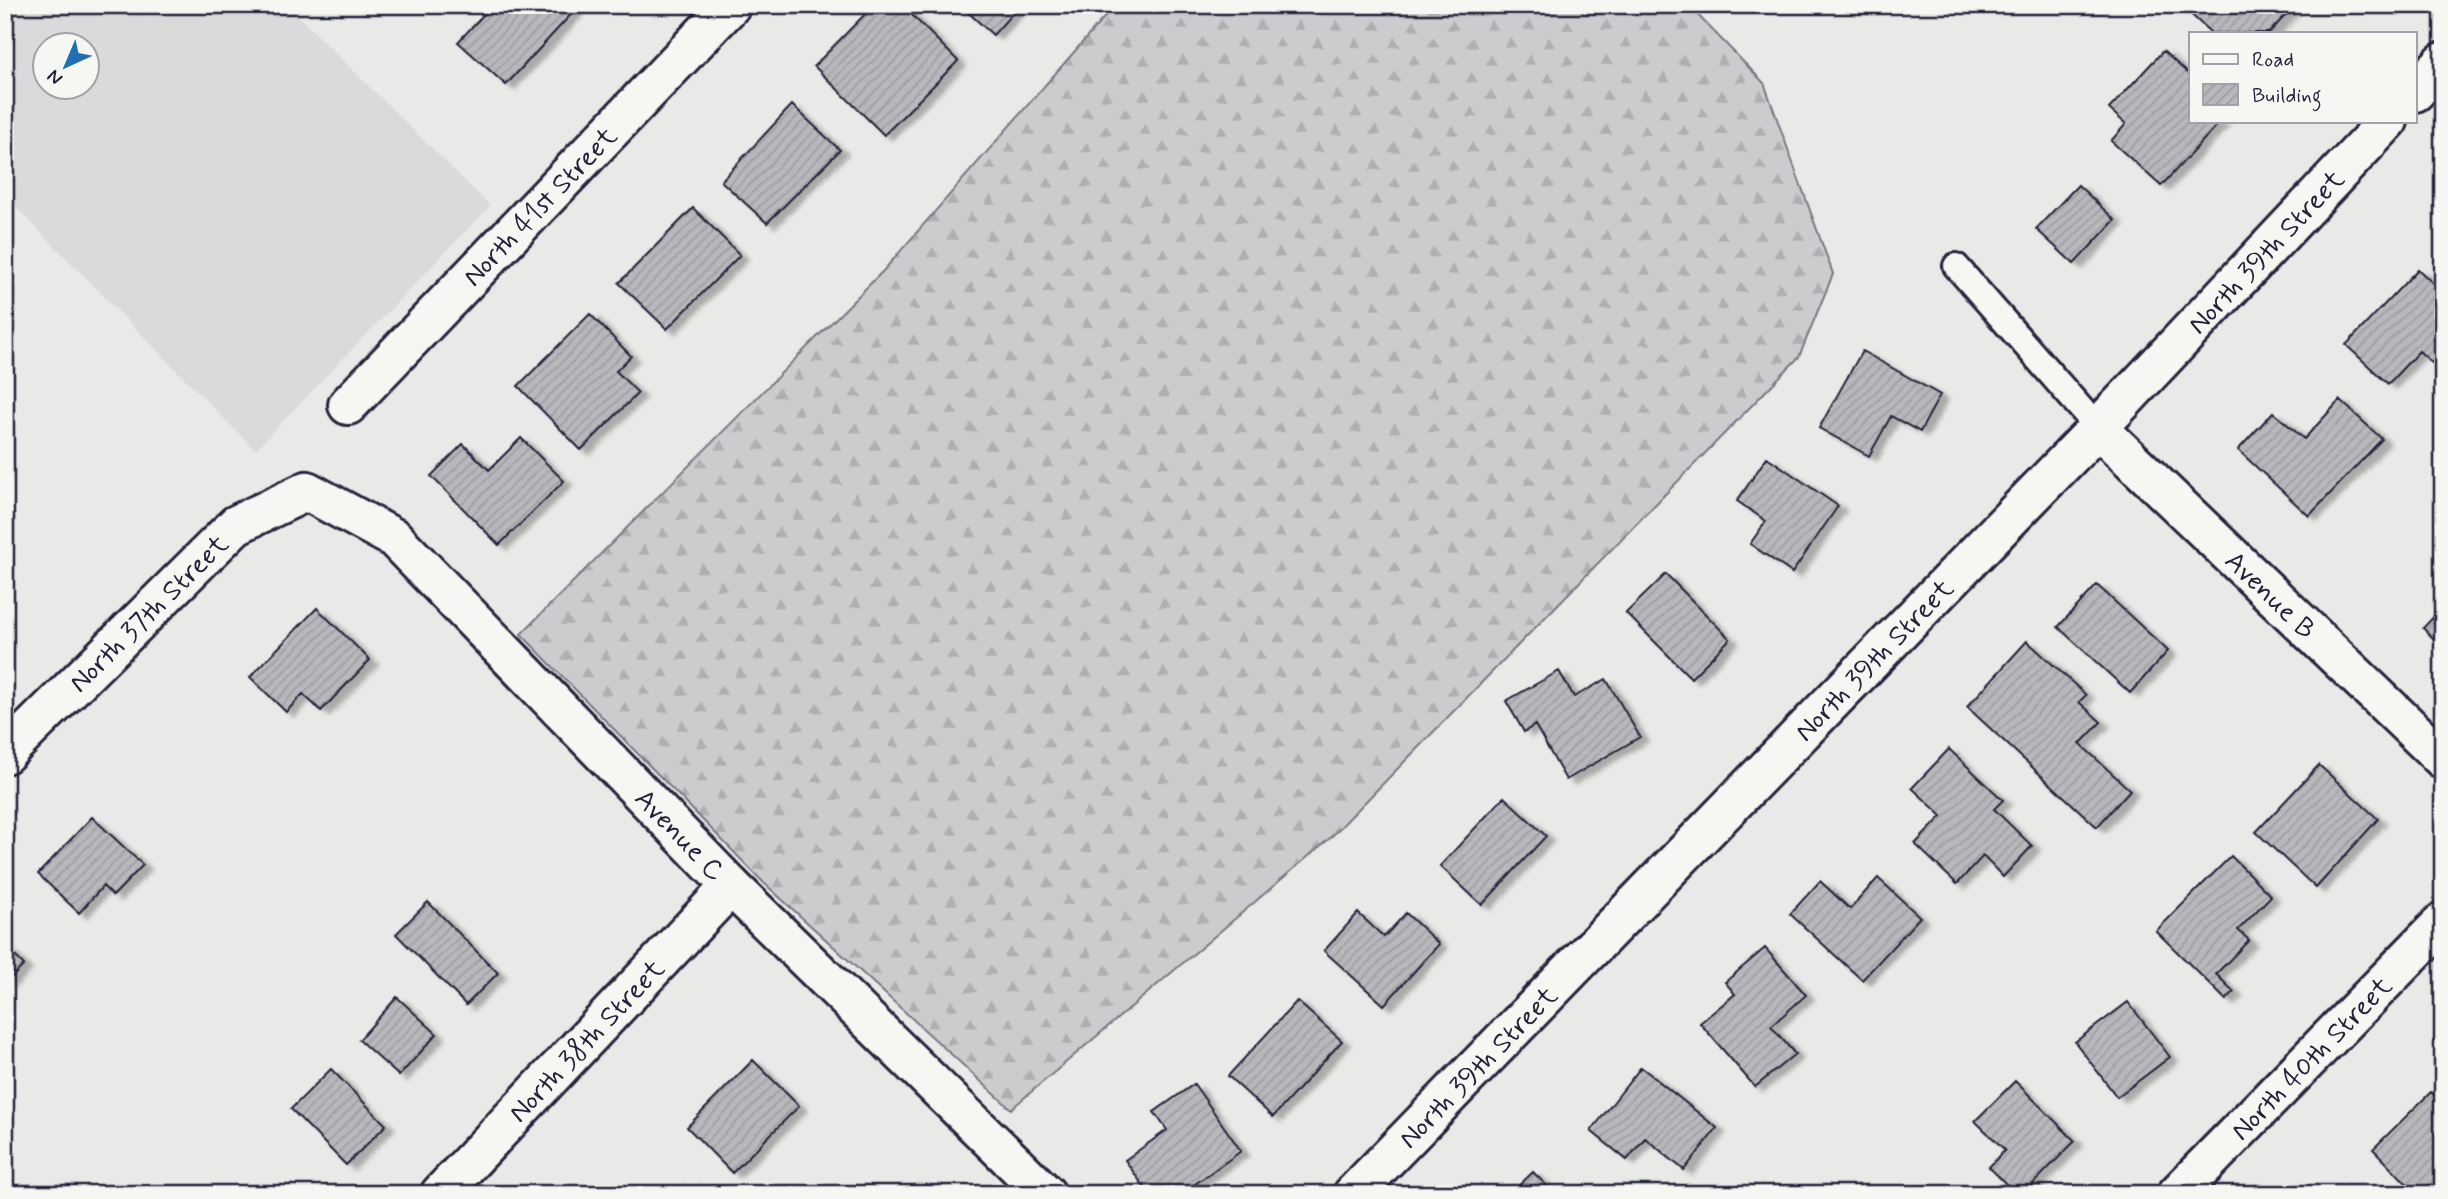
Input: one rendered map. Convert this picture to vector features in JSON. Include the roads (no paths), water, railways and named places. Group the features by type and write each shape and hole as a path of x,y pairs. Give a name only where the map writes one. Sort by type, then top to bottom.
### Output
{"street":[{"name":"North 41st Street","path":"348,405 731,5"},
{"path":"2416,91 2443,62"},
{"name":"North 39th Street","path":"1353,1194 2098,428 2387,122"},
{"name":"Avenue B","path":"2098,428 2443,759"},
{"name":"North 37th Street","path":"5,754 236,526 307,491"},
{"name":"Avenue C","path":"307,491 394,538 731,886 1046,1194"},
{"name":"North 38th Street","path":"440,1194 731,886"},
{"name":"North 40th Street","path":"2177,1194 2443,922"}],"lane":[{"path":"1956,266 2098,428"}]}
